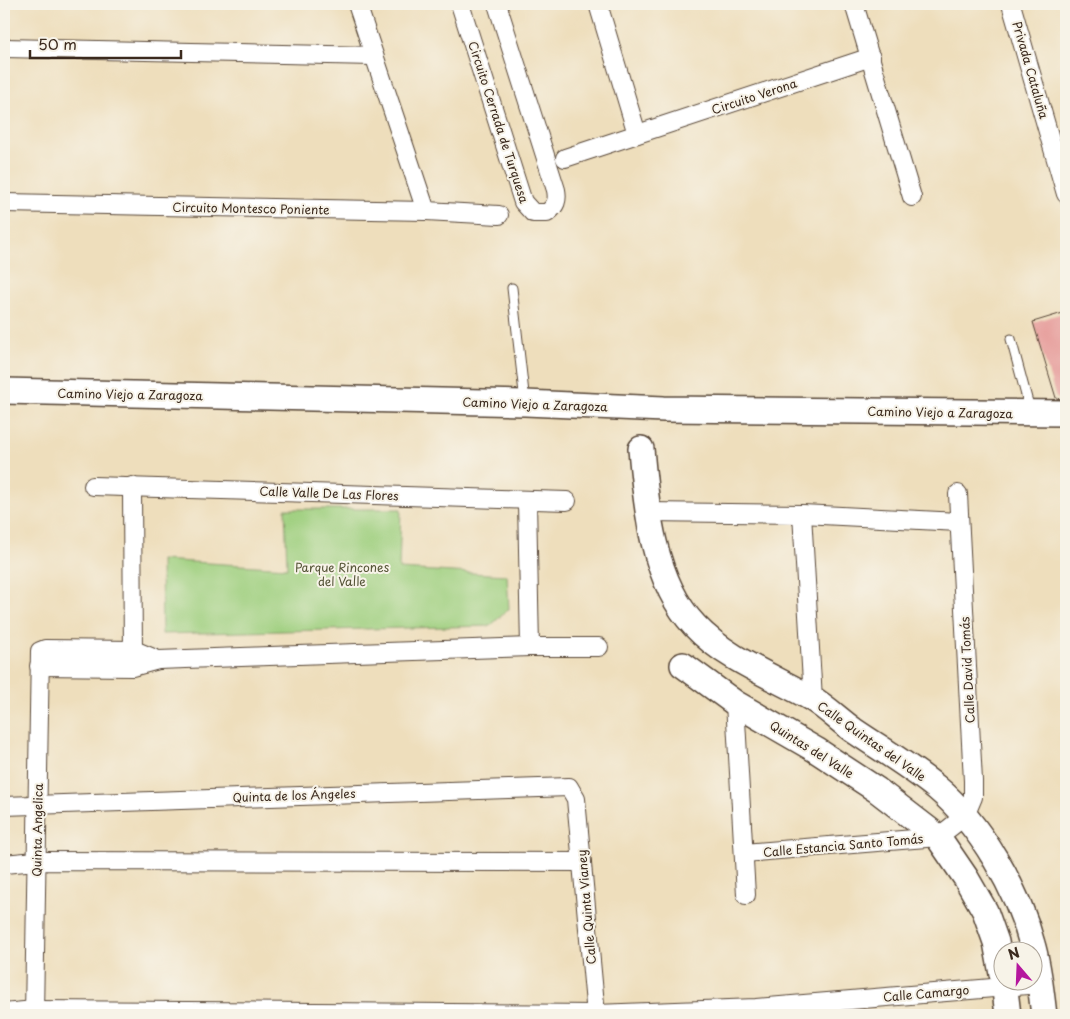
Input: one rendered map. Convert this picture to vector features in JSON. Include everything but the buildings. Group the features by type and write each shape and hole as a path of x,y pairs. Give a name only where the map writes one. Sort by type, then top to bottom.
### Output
{"street":[{"path":"357,4 426,211"},
{"name":"Circuito Cerrada de Turquesa","path":"460,4 523,202 533,213 547,213 558,199 556,190 497,4"},
{"path":"598,4 638,134"},
{"path":"854,4 912,196"},
{"name":"Privada Cataluña","path":"1012,4 1066,194"},
{"path":"4,48 374,56"},
{"name":"Circuito Verona","path":"565,158 871,58"},
{"name":"Circuito Montesco Poniente","path":"4,203 426,211 499,215"},
{"name":"Camino Viejo a Zaragoza","path":"4,391 525,403 664,409 1066,413"},
{"name":"Calle Quintas del Valle","path":"641,449 646,512 661,565 674,595 695,626 723,650 813,699 853,730 906,763 938,789 965,816 996,861 1017,903 1031,942"},
{"name":"Calle Valle De Las Flores","path":"94,486 567,501"},
{"path":"132,486 133,658"},
{"name":"Calle David Tomás","path":"958,494 973,780 973,797 965,816"},
{"path":"527,501 530,647"},
{"path":"646,512 802,514 959,522"},
{"path":"802,514 813,699"},
{"path":"39,666 133,658 158,660 530,647 599,647"},
{"name":"Quinta Angelica","path":"34,1013 40,651 45,648 133,658"},
{"name":"Quintas del Valle","path":"683,665 735,703 816,750 877,790 938,837"},
{"path":"735,703 746,895"},
{"name":"Quinta de los Ángeles","path":"4,806 566,786 572,790 576,799"},
{"name":"Calle Quinta Vianey","path":"576,799 596,1015"},
{"name":"Calle Estancia Santo Tomás","path":"744,854 938,837 965,816"},
{"path":"938,837 966,878 985,911 996,942"},
{"path":"4,864 36,861 582,862"},
{"name":"Calle Camargo","path":"4,1013 596,1015 757,1012 992,983"},
{"path":"1005,992 1008,1015"},
{"name":"Calle Quintas del Valle","path":"1041,992 1044,1015"}],"lane":[{"path":"512,288 525,403"},
{"path":"1010,339 1031,413"}],"green space":[{"name":"Parque Rincones del Valle","path":"285,509 401,509 399,569 507,575 509,609 490,626 162,634 161,560 287,568"}]}
